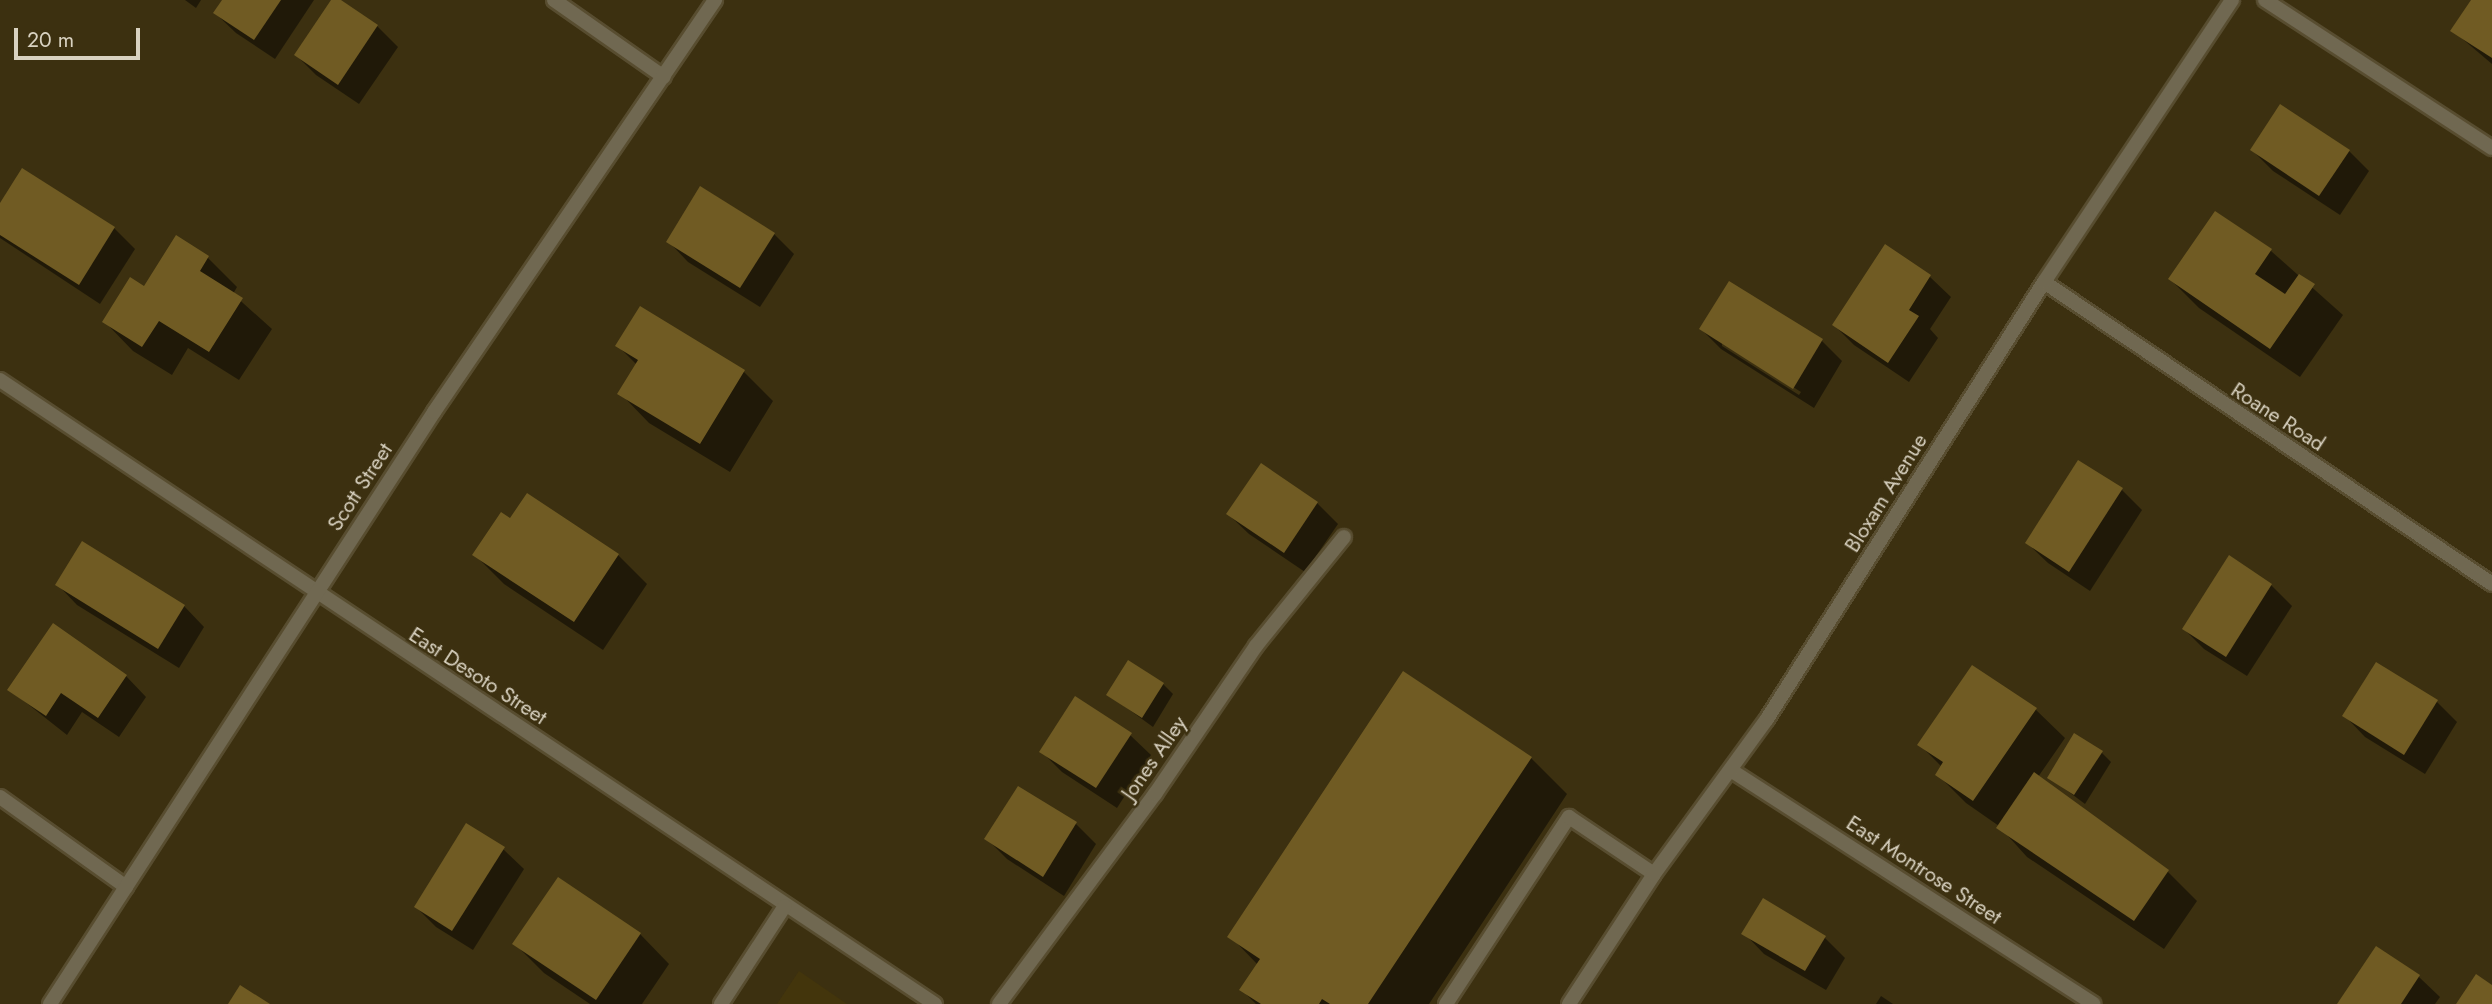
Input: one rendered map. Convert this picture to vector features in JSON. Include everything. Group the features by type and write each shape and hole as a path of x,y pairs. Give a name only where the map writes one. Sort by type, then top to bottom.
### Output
{"street":[{"path":"554,0 664,77"},
{"name":"Scott Street","path":"50,1004 442,401 715,0"},
{"name":"Bloxam Avenue","path":"1569,1004 1654,874 1732,771 2044,282 2232,0"},
{"path":"2265,0 2492,148"},
{"name":"Roane Road","path":"2044,282 2492,583"},
{"name":"East Desoto Street","path":"0,380 318,591 343,612 935,1004"},
{"name":"Jones Alley","path":"999,1004 1155,794 1256,646 1344,537"},
{"name":"East Montrose Street","path":"1732,771 2093,1004"},
{"path":"0,797 126,887"},
{"path":"1446,1004 1569,817 1654,874"},
{"path":"721,1004 785,906"}],"shaded area":[{"path":"799,971 847,1004 777,1004"}],"building":[{"path":"222,0 281,0 254,40 213,13"},
{"path":"331,0 341,0 378,25 338,85 294,55"},
{"path":"2471,0 2492,0 2492,58 2450,31"},
{"path":"2280,104 2350,150 2319,196 2250,150"},
{"path":"22,168 115,227 79,285 0,235 0,203"},
{"path":"700,186 775,233 740,288 666,242"},
{"path":"2215,211 2272,249 2255,274 2285,294 2299,274 2315,284 2270,349 2168,279"},
{"path":"176,235 209,256 200,271 243,298 209,352 159,321 142,347 102,322 130,277 144,286"},
{"path":"1885,244 1931,275 1909,310 1919,316 1888,363 1832,325"},
{"path":"1729,281 1823,339 1793,389 1699,329"},
{"path":"640,306 745,370 700,444 617,394 638,360 615,346"},
{"path":"2078,460 2123,488 2069,572 2025,543"},
{"path":"1261,463 1318,502 1284,553 1226,514"},
{"path":"527,493 619,554 574,622 472,555 501,512 510,518"},
{"path":"82,541 185,605 158,649 55,585"},
{"path":"2229,555 2272,584 2226,657 2182,629"},
{"path":"53,623 127,675 98,718 61,693 46,716 7,690"},
{"path":"1128,660 1164,683 1142,718 1106,695"},
{"path":"2376,662 2438,700 2404,755 2342,716"},
{"path":"1972,665 2037,708 1973,801 1935,775 1943,762 1917,745"},
{"path":"1403,671 1532,757 1368,1004 1330,1004 1322,999 1319,1004 1261,1004 1239,990 1260,959 1227,937"},
{"path":"1075,696 1132,733 1096,788 1039,752"},
{"path":"2074,733 2103,751 2074,795 2047,778"},
{"path":"2034,772 2169,870 2134,921 1996,828"},
{"path":"1018,786 1077,822 1043,877 984,839"},
{"path":"466,823 505,847 452,931 414,907"},
{"path":"558,877 641,933 596,1000 512,944"},
{"path":"1763,898 1826,936 1805,971 1741,934"},
{"path":"2376,946 2420,975 2401,1004 2337,1004"},
{"path":"2476,974 2492,985 2492,1004 2456,1004"},
{"path":"240,985 270,1004 228,1004"}]}
